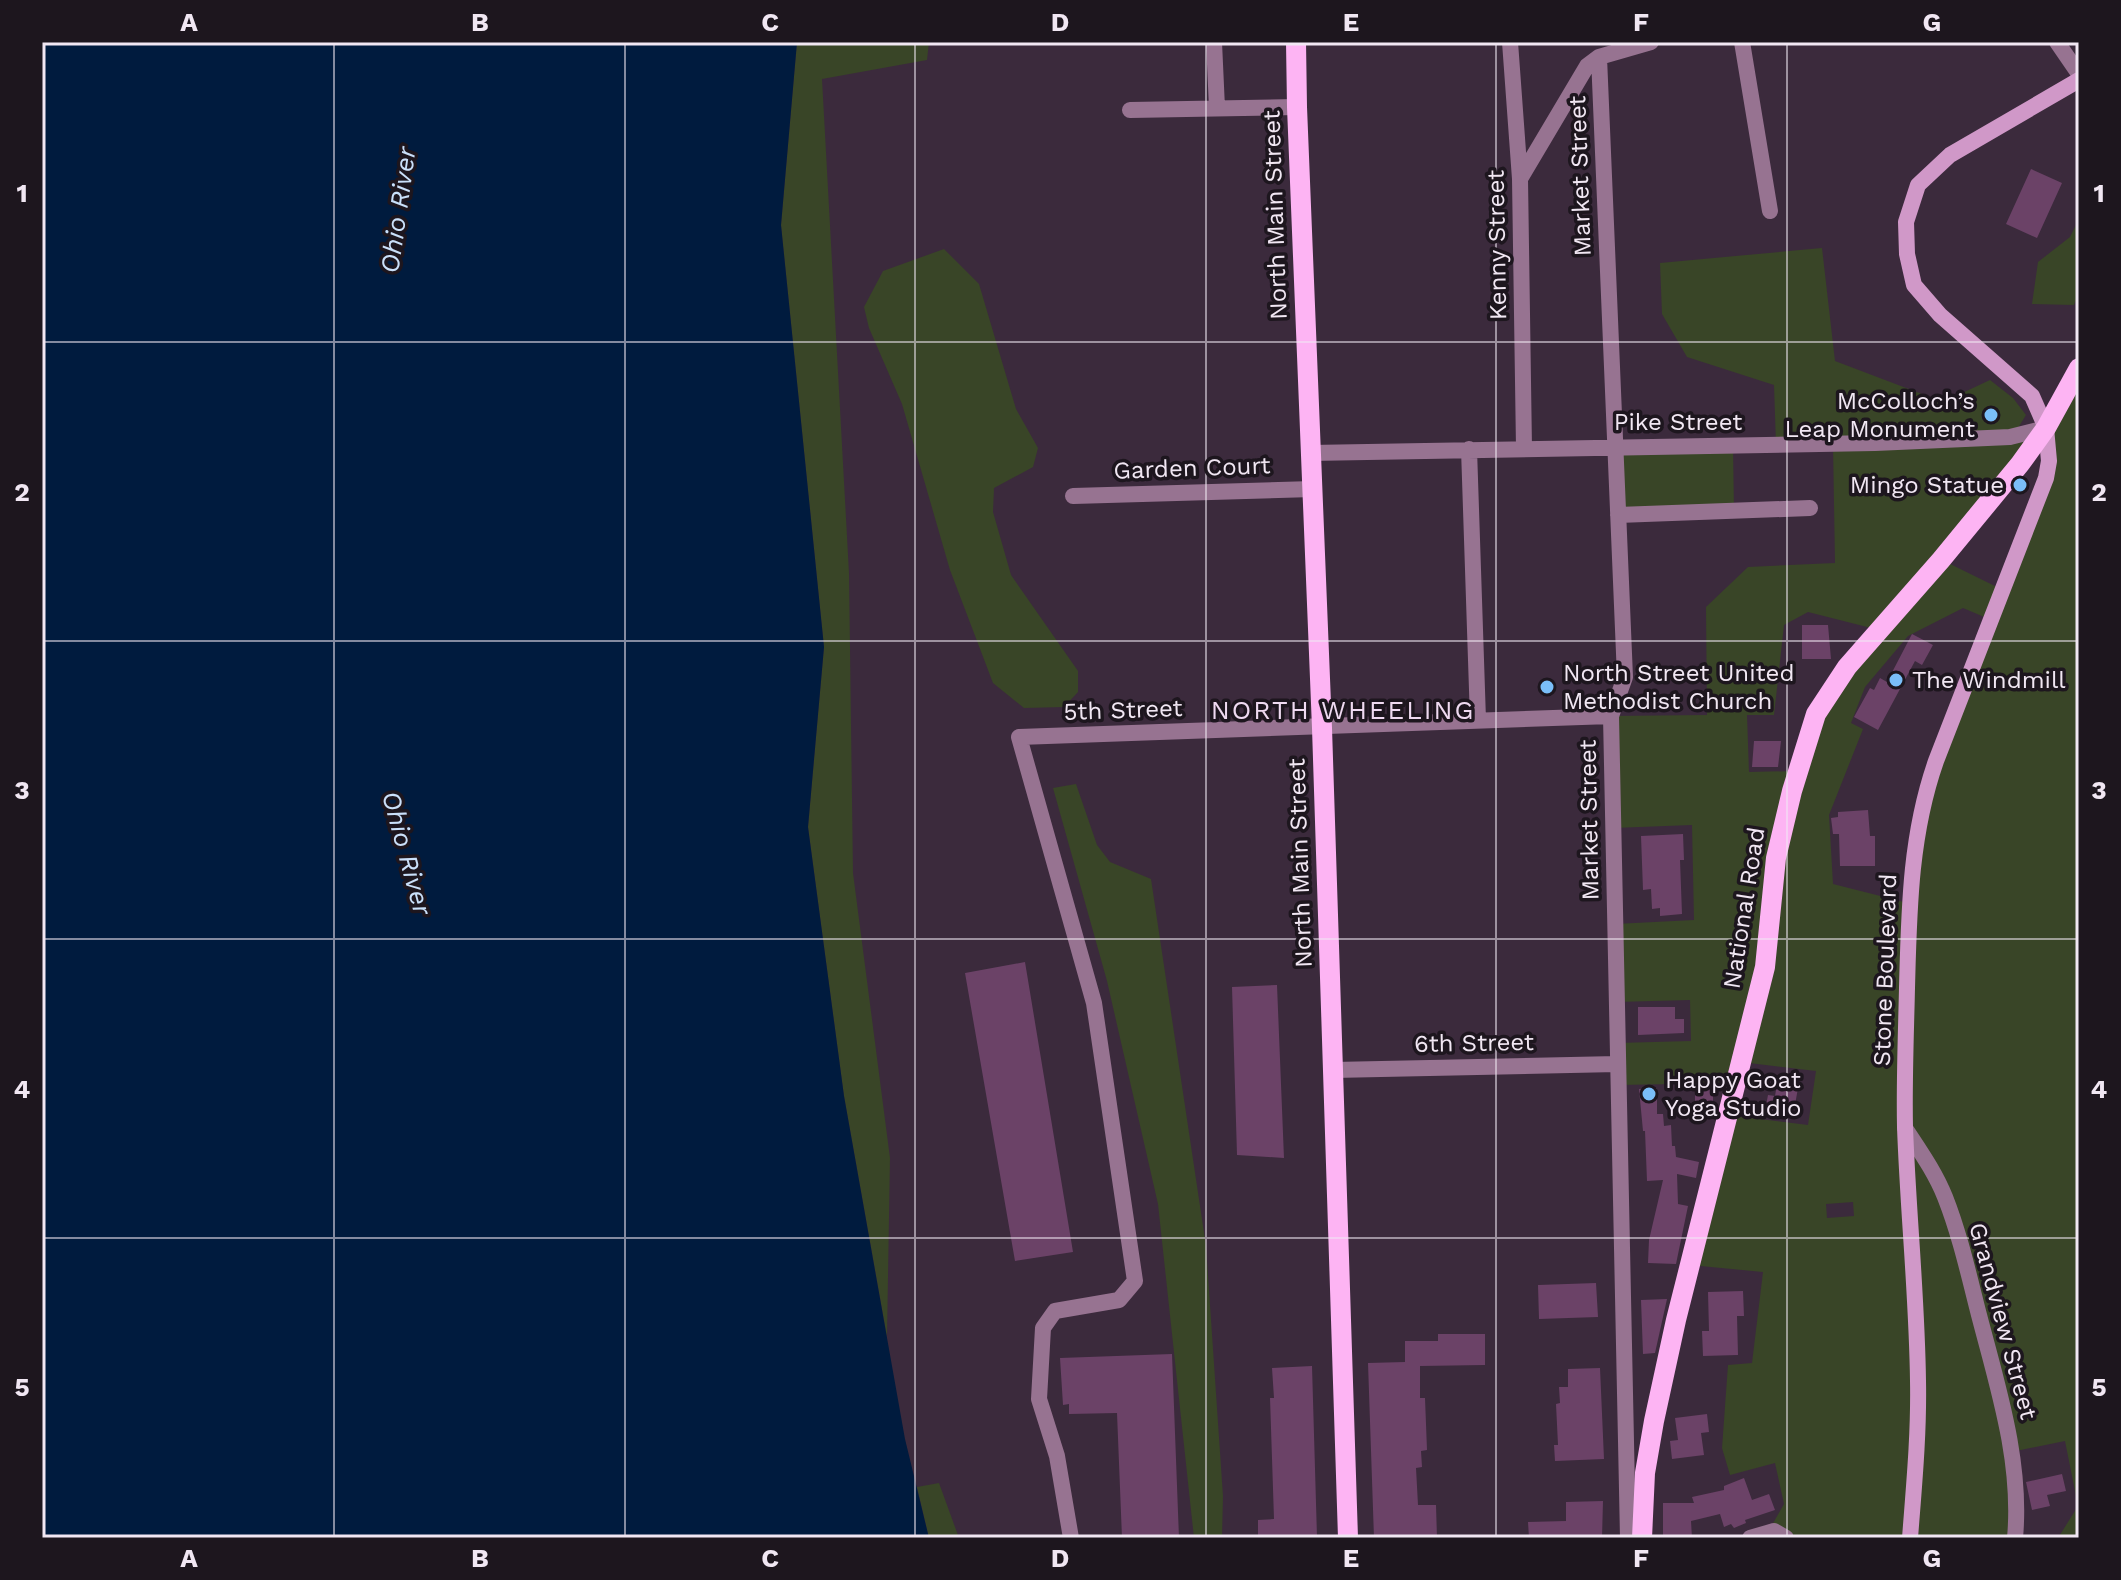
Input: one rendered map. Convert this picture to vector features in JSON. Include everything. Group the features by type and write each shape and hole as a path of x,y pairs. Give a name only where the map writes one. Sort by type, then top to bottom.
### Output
{"main road":[{"name":"North Main Street","path":"1296,42 1348,1538"},
{"name":"National Road","path":"1642,1538 1645,1473 1654,1421 1685,1283 1765,967 1776,858 1792,791 1816,714 1847,667 2020,464 2046,428 2079,368"}],"street":[{"path":"1214,42 1217,108"},
{"name":"Kenny Street","path":"1510,42 1520,179 1524,448"},
{"path":"1520,179 1587,66 1599,57 1651,42"},
{"path":"1742,42 1770,211"},
{"path":"2057,42 2079,74"},
{"name":"Market Street","path":"1599,57 1625,677 1611,716 1628,1538"},
{"path":"2046,428 2032,396 1940,315 1914,285 1907,254 1906,222 1918,185 1950,155 2079,80"},
{"path":"1130,110 1297,107"},
{"name":"Pike Street","path":"1310,453 1875,443 2010,437 2046,428"},
{"name":"Stone Boulevard","path":"1910,1538 1918,1446 1918,1380 1905,1128 1909,894 1914,848 1928,784 1954,710 2046,478 2049,461 2046,428"},
{"path":"1469,449 1478,720"},
{"name":"Garden Court","path":"1073,496 1313,489"},
{"path":"1618,515 1810,508"},
{"name":"5th Street","path":"1071,1538 1057,1456 1039,1399 1043,1328 1055,1311 1119,1300 1135,1281 1094,1003 1019,737 1611,716"},
{"name":"6th Street","path":"1333,1070 1617,1064"},
{"name":"Grandview Street","path":"1905,1128 1930,1165 1960,1244 2006,1419 2015,1489 2015,1538"},
{"path":"1750,1538 1774,1531 1786,1538"}],"green space":[{"path":"797,42 929,42 927,60 822,79 849,573 853,873 890,1158 887,1337 844,1096 808,827 824,647 781,225"},
{"path":"2079,219 2079,292 2074,305 2032,304 2038,262 2070,237"},
{"path":"1822,248 1835,361 1943,402 1990,380 2013,398 2026,415 2018,428 2046,428 2079,368 2079,1538 2058,1538 2078,1506 2065,1441 2011,1452 2015,1538 1786,1538 1768,1532 1784,1504 1775,1463 1730,1475 1722,1448 1728,1365 1752,1363 1763,1272 1690,1265 1727,1115 1808,1125 1816,1071 1741,1062 1735,1083 1617,1085 1617,1043 1691,1041 1690,1000 1616,1002 1615,924 1694,920 1692,825 1613,828 1611,716 1707,715 1706,607 1748,567 1835,563 1833,444 1776,445 1774,385 1687,357 1662,314 1660,263","holes":["2046,429 2046,478 2001,589 1942,560","1963,608 1989,619 1914,848 1908,903 1833,884 1829,815 1863,729 1851,723 1865,687 1908,636","1808,612 1879,630 1816,714 1798,771 1749,772 1747,715 1774,715 1784,625","1853,1202 1854,1216 1827,1218 1826,1204"]},
{"path":"944,249 979,284 1016,409 1038,448 1033,467 994,488 993,512 1011,575 1078,671 1078,692 1064,707 1024,708 993,683 950,570 902,404 869,328 864,307 883,271"},
{"path":"1615,446 1733,446 1734,511 1618,515"},
{"path":"1076,784 1097,845 1110,862 1151,879 1206,1246 1223,1496 1222,1538 1194,1538 1158,1204 1107,981 1053,788"},
{"path":"939,1483 959,1538 929,1538 917,1487"}],"water":[{"name":"Ohio River","path":"42,42 797,42 781,225 824,647 808,827 844,1096 905,1439 929,1538 42,1538"}],"building":[{"path":"2031,169 2062,183 2037,238 2006,224"},
{"path":"1802,625 1828,625 1831,659 1802,659"},
{"name":"The Windmill","path":"1912,634 1933,645 1922,665 1915,661 1878,730 1854,717 1870,688 1874,690 1880,678 1887,682"},
{"path":"1754,741 1781,741 1778,767 1752,767"},
{"path":"1868,810 1870,836 1875,836 1875,866 1840,866 1839,834 1833,834 1831,818 1838,817 1838,812"},
{"path":"1683,834 1684,860 1680,860 1682,914 1660,916 1660,908 1652,909 1651,889 1643,890 1641,836"},
{"path":"1025,962 1073,1252 1015,1261 965,973"},
{"path":"1277,985 1284,1158 1237,1155 1232,987"},
{"path":"1638,1007 1675,1007 1675,1019 1684,1019 1684,1033 1638,1035"},
{"path":"1777,1084 1798,1088 1793,1116 1765,1111 1768,1095 1775,1096"},
{"path":"1657,1088 1657,1114 1663,1114 1664,1126 1671,1125 1676,1157 1699,1162 1696,1178 1677,1174 1678,1204 1688,1206 1676,1264 1648,1263 1649,1240 1663,1180 1647,1181 1639,1089"},
{"path":"1695,1088 1713,1088 1713,1105 1695,1105"},
{"path":"1596,1283 1598,1317 1539,1319 1538,1285"},
{"path":"1743,1291 1744,1316 1737,1316 1738,1355 1703,1356 1702,1331 1709,1331 1708,1292"},
{"path":"1667,1299 1655,1353 1643,1354 1641,1300"},
{"path":"1438,1334 1485,1334 1485,1365 1420,1366 1420,1398 1425,1398 1427,1450 1421,1451 1422,1467 1416,1468 1418,1505 1436,1505 1437,1538 1374,1538 1368,1363 1405,1362 1405,1341 1438,1341"},
{"path":"1172,1354 1179,1538 1122,1538 1117,1413 1069,1414 1069,1404 1063,1405 1060,1358"},
{"path":"1312,1366 1317,1537 1258,1537 1258,1520 1274,1519 1272,1368"},
{"path":"1600,1368 1604,1459 1555,1461 1559,1387 1568,1387 1568,1369"},
{"path":"1707,1414 1709,1432 1701,1433 1704,1455 1672,1459 1670,1441 1678,1440 1675,1418"},
{"path":"2062,1474 2066,1491 2047,1495 2050,1506 2032,1510 2026,1482"},
{"path":"1744,1478 1752,1500 1769,1494 1775,1510 1745,1520 1746,1523 1734,1528 1731,1524 1724,1527 1720,1514 1691,1521 1692,1538 1663,1538 1663,1503 1694,1503 1692,1497 1724,1490 1724,1486"},
{"path":"1603,1501 1602,1538 1529,1538 1528,1522 1566,1521 1566,1502"}],"place":[{"name":"McColloch’s Leap Monument","path":"1991,415"},
{"name":"Mingo Statue","path":"2020,485"},
{"name":"The Windmill","path":"1896,680"},
{"name":"North Street United Methodist Church","path":"1547,687"},
{"name":"Happy Goat Yoga Studio","path":"1649,1094"}],"district":[{"name":"NORTH WHEELING","path":"1343,710"}]}
